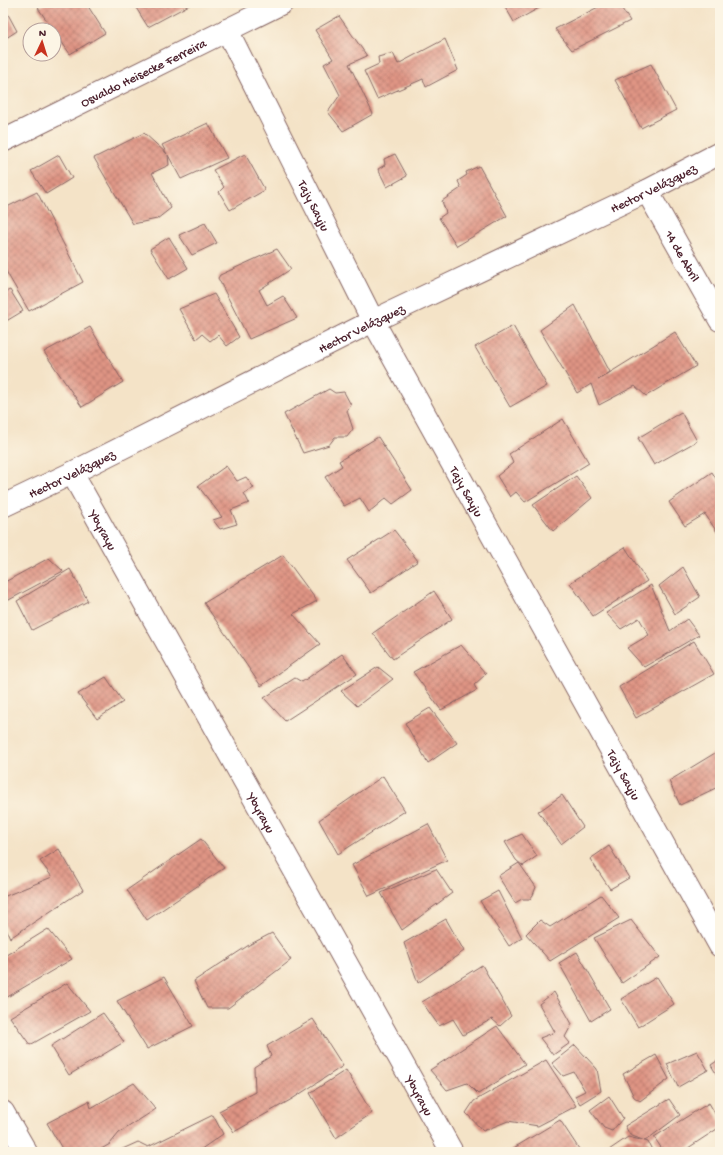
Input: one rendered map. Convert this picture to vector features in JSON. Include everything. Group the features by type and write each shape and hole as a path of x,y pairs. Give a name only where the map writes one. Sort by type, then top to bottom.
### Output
{"street":[{"name":"Osvaldo Heisecke Ferreira","path":"3,140 282,3"},
{"name":"Tajy Sayju","path":"227,30 373,321 720,946"},
{"name":"Hector Velázquez","path":"3,506 72,473 373,321 647,191 720,153"},
{"name":"14 de Abril","path":"647,191 720,320"},
{"name":"Ybyrayu","path":"72,473 452,1152"},
{"path":"3,1112 23,1151"}],"building":[{"path":"47,3 86,3 105,33 70,54 62,42 62,22 48,22 38,8"},
{"path":"133,3 193,3 148,27"},
{"path":"503,3 546,3 546,4 514,22"},
{"path":"606,3 618,3 630,21 572,50 555,29"},
{"path":"3,5 17,31 3,40"},
{"path":"339,16 367,56 349,64 373,114 343,131 328,112 340,95 324,64 333,59 315,30"},
{"path":"445,39 458,70 426,87 423,79 377,99 364,71 379,64 378,57 393,53 398,64"},
{"path":"651,64 676,110 641,128 615,80"},
{"path":"208,123 227,158 181,179 168,155 169,165 152,173 171,208 157,219 133,224 94,158 144,133 167,154 162,145"},
{"path":"245,154 265,190 230,210 219,192 224,187 213,170"},
{"path":"395,154 407,176 387,187 378,169 385,165 384,159"},
{"path":"59,155 72,178 46,194 31,171"},
{"path":"479,166 507,216 457,246 439,218 446,213 442,201 461,188 458,181 467,175 466,172"},
{"path":"37,192 83,282 29,311 3,266 3,209"},
{"path":"205,223 217,243 192,255 179,235"},
{"path":"169,237 188,268 169,279 150,249"},
{"path":"277,249 291,269 259,290 267,305 283,296 297,318 249,339 218,278 220,275"},
{"path":"10,290 23,311 3,323 3,293"},
{"path":"214,294 239,337 227,346 218,335 210,341 202,334 196,339 179,309"},
{"path":"575,305 610,372 598,380 675,332 696,366 646,396 635,386 599,405 591,384 577,393 540,330"},
{"path":"513,326 547,386 510,407 475,347"},
{"path":"90,327 123,382 82,407 44,352"},
{"path":"329,389 335,393 344,392 351,405 347,411 353,429 347,437 335,437 329,445 303,453 284,414"},
{"path":"681,412 697,441 654,465 638,438"},
{"path":"563,419 589,463 525,502 516,492 510,497 497,476 513,463 509,454"},
{"path":"378,437 412,490 393,504 386,498 369,512 360,498 344,506 325,477 342,466 339,461"},
{"path":"226,466 237,481 246,477 254,488 244,493 249,503 231,510 237,524 220,529 213,520 222,517 198,486"},
{"path":"712,472 720,485 719,535 705,514 685,526 669,502"},
{"path":"576,476 592,498 553,531 533,505"},
{"path":"394,530 418,561 371,593 347,560"},
{"path":"625,547 647,581 593,616 570,583"},
{"path":"283,555 317,601 293,614 320,644 261,686 204,603"},
{"path":"49,558 63,571 7,601 3,592 3,583"},
{"path":"683,567 700,597 675,614 659,586"},
{"path":"70,569 88,601 32,630 17,601"},
{"path":"651,585 670,631 687,619 699,635 644,667 627,648 649,635 639,618 621,629 606,613"},
{"path":"434,591 452,619 393,659 373,633"},
{"path":"694,641 714,674 636,718 619,687"},
{"path":"461,645 486,674 474,685 477,690 441,710 413,672"},
{"path":"342,654 357,674 285,721 264,698 295,678 302,682"},
{"path":"378,667 393,679 357,706 341,691"},
{"path":"106,677 123,702 97,719 78,694"},
{"path":"430,708 457,743 428,763 405,723"},
{"path":"720,750 720,772 718,774 720,777 720,786 680,805 669,781"},
{"path":"383,776 405,811 338,854 319,820"},
{"path":"562,795 583,827 561,844 538,811"},
{"path":"428,824 447,860 369,896 352,865"},
{"path":"522,834 537,856 523,866 516,860 505,842"},
{"path":"201,839 224,868 147,920 127,890"},
{"path":"609,846 629,878 610,889 590,859"},
{"path":"59,849 83,890 10,938 3,922 3,897 52,877 40,861"},
{"path":"519,863 536,887 530,899 522,899 515,903 498,876"},
{"path":"436,869 452,893 402,930 381,893"},
{"path":"498,891 522,938 509,946 480,901"},
{"path":"601,895 619,918 550,961 526,934 540,920 550,927"},
{"path":"446,919 464,951 418,983 404,943"},
{"path":"631,920 660,957 622,983 594,938"},
{"path":"48,929 72,959 4,999 3,957"},
{"path":"272,933 291,960 228,1008 207,1008 194,981 249,945"},
{"path":"577,952 610,1009 591,1021 559,963"},
{"path":"482,965 511,1016 500,1026 492,1019 463,1035 453,1019 439,1026 422,1002"},
{"path":"164,977 193,1026 147,1049 117,1001"},
{"path":"657,977 674,1004 638,1027 621,999"},
{"path":"67,983 90,1011 30,1045 10,1017"},
{"path":"554,992 572,1024 565,1037 570,1043 553,1055 540,1038 555,1032 539,1004"},
{"path":"103,1013 124,1042 69,1075 51,1046"},
{"path":"313,1019 343,1066 292,1099 234,1132 219,1111 255,1092 254,1067 271,1056 267,1046"},
{"path":"497,1026 525,1064 478,1094 467,1083 447,1090 430,1070"},
{"path":"575,1045 597,1069 601,1091 580,1104 575,1096 585,1091 574,1072 563,1076 552,1063"},
{"path":"697,1051 708,1070 678,1087 667,1064"},
{"path":"656,1055 669,1079 640,1101 634,1097 623,1074"},
{"path":"720,1059 720,1080 711,1065"},
{"path":"546,1060 576,1106 538,1126 508,1121 483,1131 466,1113 474,1101"},
{"path":"346,1070 372,1113 336,1138 310,1093"},
{"path":"134,1083 156,1109 119,1133 110,1144 96,1152 64,1152 47,1123 89,1101 91,1108"},
{"path":"609,1096 623,1118 612,1131 604,1128 590,1110"},
{"path":"669,1099 680,1115 645,1141 630,1135 625,1126"},
{"path":"709,1103 720,1122 720,1127 682,1152 664,1152 654,1137"},
{"path":"213,1115 223,1134 197,1152 116,1152 138,1142 148,1147"},
{"path":"560,1120 581,1152 507,1152"},
{"path":"628,1137 648,1142 653,1152 606,1152"}]}
